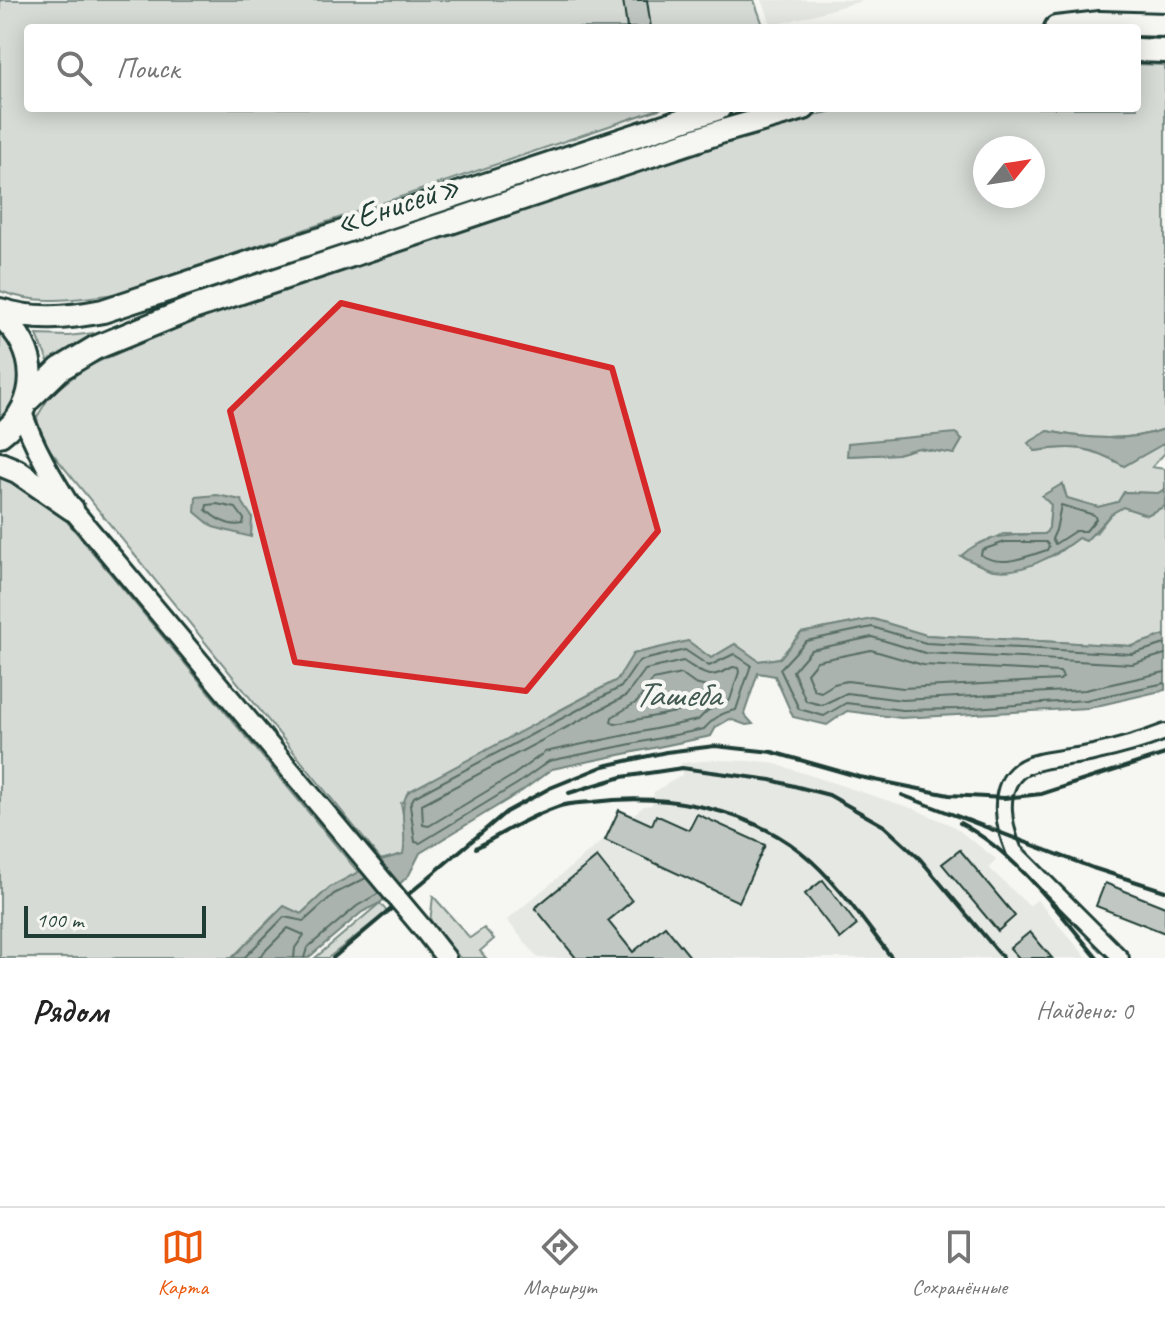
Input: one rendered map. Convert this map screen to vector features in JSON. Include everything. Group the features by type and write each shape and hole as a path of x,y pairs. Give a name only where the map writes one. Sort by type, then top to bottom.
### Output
{"highway":[{"path":"1091,24 1132,24"},
{"path":"1141,24 1165,25"},
{"path":"1141,50 1165,51"},
{"name":"«Енисей»","path":"0,313 42,318 103,311 707,112"},
{"name":"«Енисей»","path":"0,435 11,427 60,369 95,348 193,308 723,131 790,112"},
{"name":"«Енисей»","path":"0,313 24,348 32,381 26,406"},
{"path":"0,464 17,471 72,509"}],"main road":[{"path":"26,406 30,436 72,509 446,958"}],"street":[{"path":"1121,958 1014,851 1006,833 1004,798 1008,784 1020,770 1037,763 1094,753 1165,732"}],"highlighted area":[{"path":"341,303 612,368 658,531 526,691 295,662 230,411"}],"shaded area":[{"path":"0,0 754,0 763,24 24,24 24,112 650,112 115,294 43,300 0,291"},
{"path":"762,0 865,0 779,24 771,24"},
{"path":"1141,64 1165,65 1165,429 1136,436 1106,438 1048,431 1035,451 1081,449 1101,454 1124,466 1164,442 1165,453 1152,467 1165,469 1165,489 1158,493 1124,492 1118,502 1098,507 1067,498 1063,484 1051,504 1049,528 1045,534 1003,534 961,556 993,570 1055,555 1078,538 1096,533 1111,514 1123,507 1147,515 1165,506 1165,635 1132,646 926,635 873,619 801,633 780,658 758,661 735,644 711,658 688,641 634,654 617,680 554,713 401,803 407,837 404,854 381,860 41,439 37,417 51,394 86,367 196,319 727,140 828,112 1141,112","holes":["962,440 954,454 918,448 897,454 847,456"]},
{"path":"0,332 16,355 20,378 13,401 0,425"},
{"path":"94,333 48,361 37,335 68,336"},
{"path":"0,476 15,480 65,519 359,873 330,887 301,914 283,906 232,958 0,958"},
{"path":"715,760 769,762 914,809 953,826 996,859 989,868 1029,906 1037,900 1087,958 538,958 507,920 644,806 652,805 654,792 682,775 681,763"},
{"path":"433,896 470,938 484,928 494,939 480,951 486,958 460,958 430,923"},
{"path":"380,903 387,912 328,958 315,958"}],"water":[{"path":"1165,429 1165,443 1124,466 1091,451 1060,448 1035,451 1028,443 1048,431 1106,438 1136,436"},
{"path":"956,433 962,440 954,454 918,448 897,454 847,456 848,443"},
{"path":"1062,484 1067,498 1098,507 1118,502 1124,492 1158,493 1165,489 1165,506 1147,515 1123,507 1111,514 1086,541 1078,538 1037,563 1013,570 990,569 961,556 990,539 1045,534 1049,528 1051,505 1042,496"},
{"path":"217,495 241,500 252,517 251,537 213,527 195,512 196,497"},
{"name":"Ташеба","path":"873,619 926,635 1132,646 1165,635 1165,690 1088,708 901,718 847,711 827,725 793,717 775,676 758,673 744,714 753,724 746,725 730,719 716,727 711,736 552,769 522,791 420,853 409,875 380,903 362,912 308,958 232,958 284,906 301,914 330,887 381,860 403,854 403,806 408,792 617,680 633,654 688,641 711,658 735,644 759,661 780,658 801,633"}],"building":[{"path":"623,0 647,0 650,24 626,24"},
{"path":"619,810 652,825 656,815 689,830 697,814 765,845 739,902 605,840"},
{"path":"960,850 1015,916 998,931 942,864"},
{"path":"597,857 632,901 608,921 633,952 665,926 691,958 576,958 535,908"},
{"path":"823,880 857,925 840,939 805,894"},
{"path":"1105,883 1165,907 1165,933 1096,906"},
{"path":"1030,932 1052,958 1019,958 1010,948"}],"railway":[{"path":"333,958 506,812 550,788 604,766 666,752 715,746 772,752 860,777 949,795 1004,798 1041,794 1165,754"},
{"path":"569,793 622,777 682,768 771,780 829,795 884,826 920,859 1003,958"},
{"path":"902,795 1093,868 1165,891"},
{"path":"476,848 526,820 566,805 647,800 675,802 729,814 779,837 814,863 892,958"},
{"path":"960,823 980,835 1017,866 1097,958"}]}
